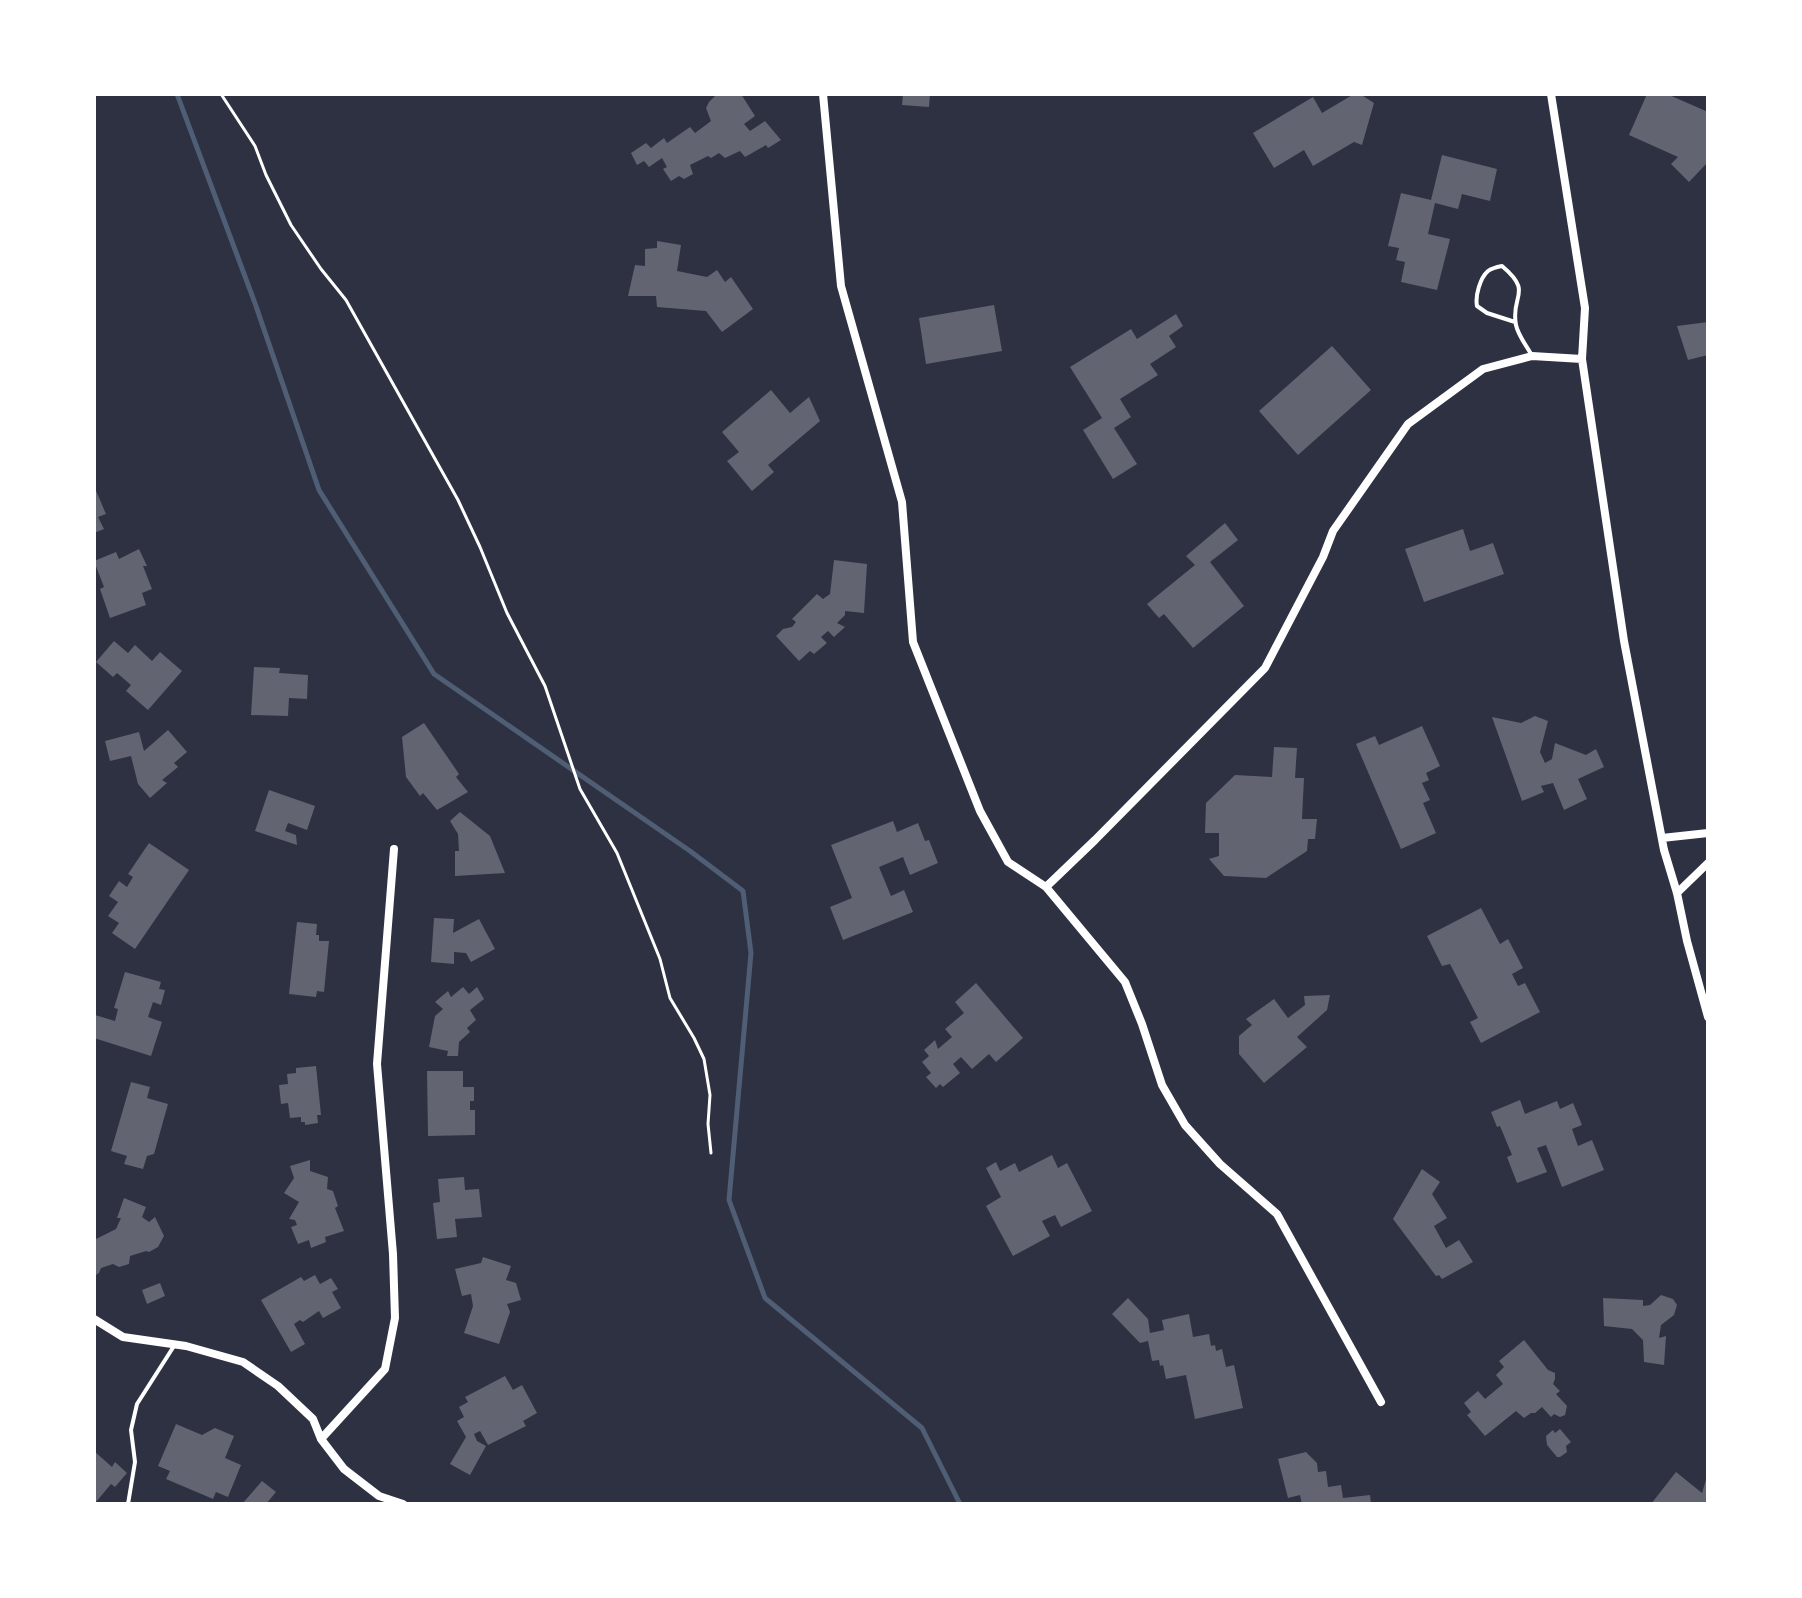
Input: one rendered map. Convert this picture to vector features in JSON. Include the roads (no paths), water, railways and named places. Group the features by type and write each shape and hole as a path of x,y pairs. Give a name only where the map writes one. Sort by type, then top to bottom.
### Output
{"street":[{"path":"823,94 841,286 902,502 913,642 980,811 1008,862 1046,887 1125,982 1162,1085 1185,1125 1220,1164 1277,1214 1381,1402"},
{"path":"1551,94 1585,308 1582,359 1624,641 1664,850 1708,1017"},
{"path":"1046,887 1265,668 1323,557 1333,531 1408,424 1483,369 1532,356 1582,359"},
{"path":"1662,838 1708,833"},
{"path":"321,1439 385,1369 395,1318 393,1254 377,1064 394,849"},
{"path":"1677,893 1708,863"},
{"path":"94,1319 123,1337 175,1344 243,1362 278,1386 313,1419 321,1439 344,1469 379,1496 403,1504"}],"lane":[{"path":"1515,322 1487,313 1477,306 1475,299 1485,274 1491,269 1502,266 1516,277 1519,288 1516,328 1532,356"},
{"path":"128,1504 135,1462 131,1430 137,1404 175,1344"}],"waterway":[{"path":"177,94 256,306 319,490 434,674 743,891 751,953 729,1200 765,1298 922,1428 960,1504"}]}
